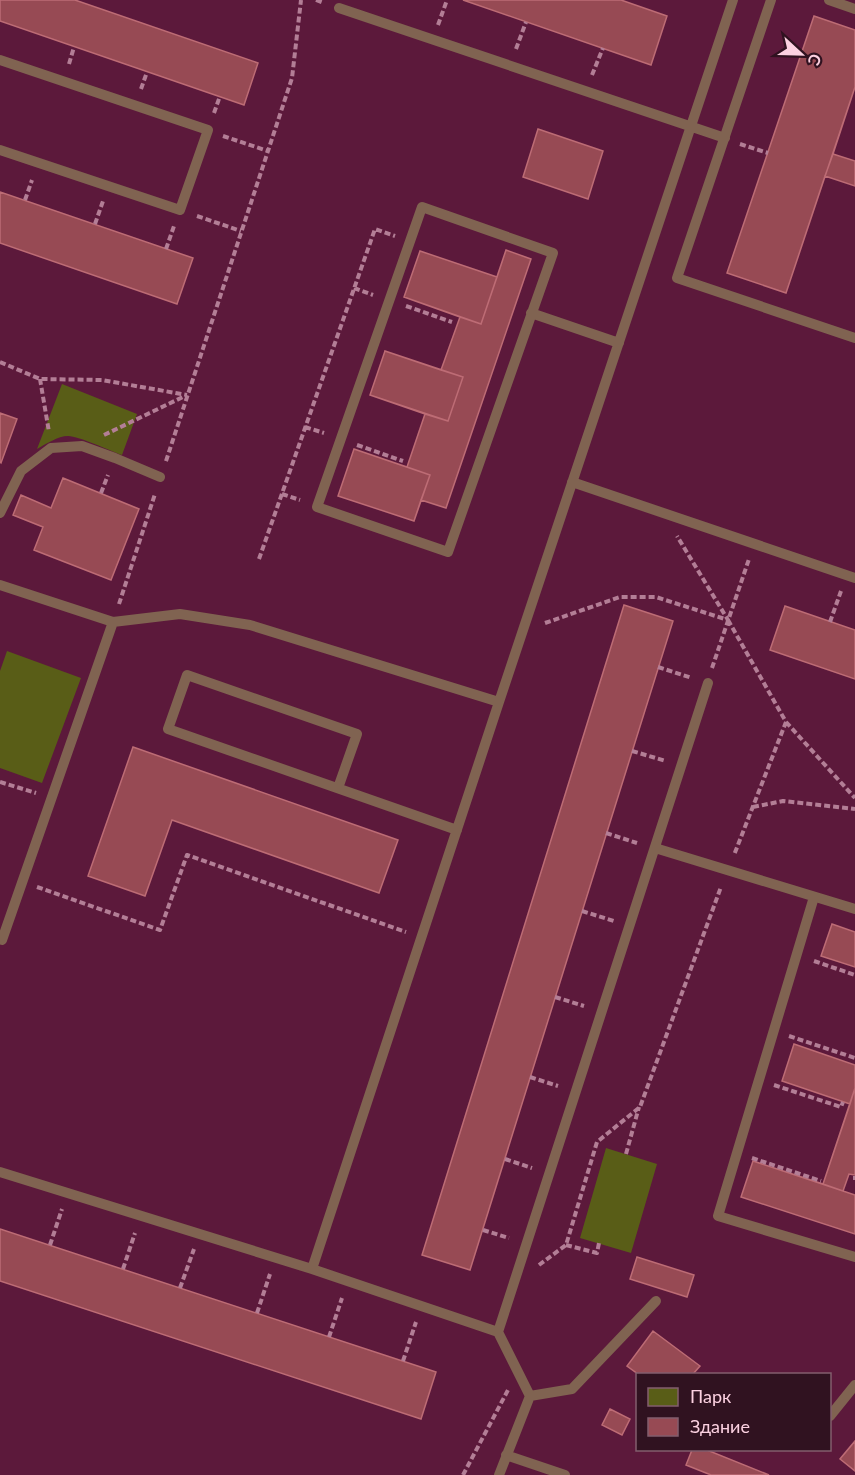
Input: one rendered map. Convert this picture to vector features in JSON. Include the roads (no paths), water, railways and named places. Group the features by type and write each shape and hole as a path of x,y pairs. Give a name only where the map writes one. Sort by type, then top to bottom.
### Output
{"lane":[{"path":"312,1269 733,0"},
{"path":"771,0 677,278 855,338"},
{"path":"829,0 855,9"},
{"path":"339,8 724,138"},
{"path":"0,60 208,130 180,210 0,150"},
{"path":"422,207 552,253 531,313 448,552 317,507 422,207"},
{"path":"531,313 619,343"},
{"path":"1,509 21,471 51,448 81,446 160,477"},
{"path":"572,482 851,576"},
{"path":"0,585 113,622 180,614 250,625 499,702"},
{"path":"0,939 2,940 113,622"},
{"path":"338,789 357,734 187,675 168,729 338,789 457,830"},
{"path":"498,1332 708,683"},
{"path":"655,848 855,909"},
{"path":"814,897 718,1216 855,1257"},
{"path":"0,1172 312,1269 498,1332 530,1396 499,1475"},
{"path":"530,1396 572,1389 656,1301"},
{"path":"831,1415 855,1385"},
{"path":"506,1455 565,1475"}]}
